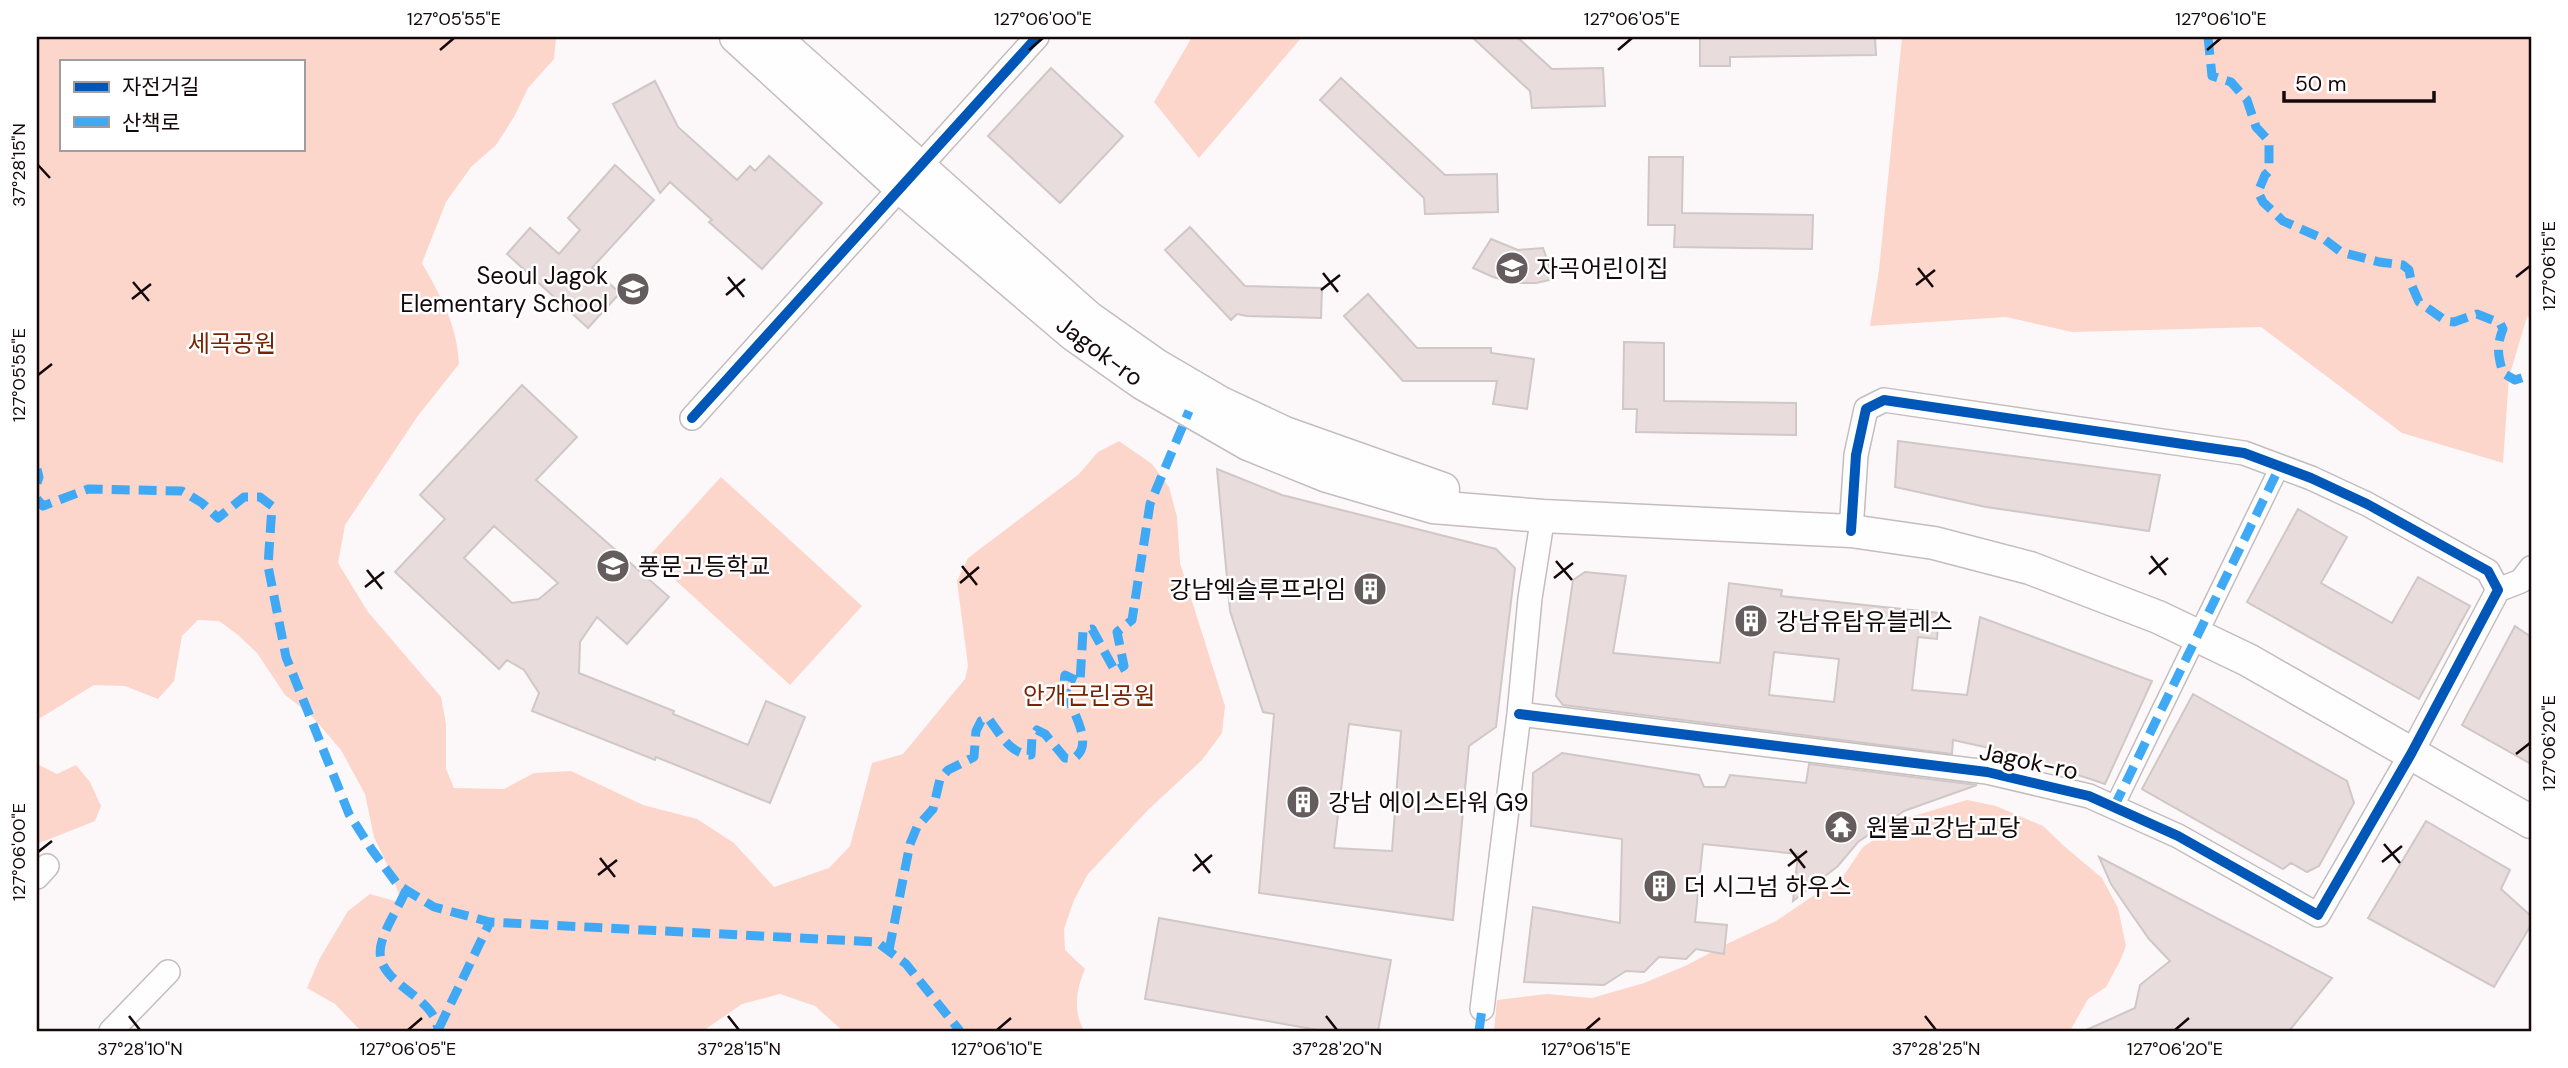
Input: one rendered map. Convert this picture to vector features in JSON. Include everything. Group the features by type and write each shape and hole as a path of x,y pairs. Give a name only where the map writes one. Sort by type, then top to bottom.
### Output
{"main road":[{"name":"Jagok-ro","path":"736,37 910,177"},
{"name":"Jagok-ro","path":"774,37 910,177 1074,335 1142,383 1248,444 1327,476 1433,507 1542,516 1851,531 1934,543 2030,568 2158,617 2248,660 2531,822"}],"street":[{"path":"692,418 1037,37"},
{"path":"1851,531 1856,455 1866,409 1884,400 2244,453 2367,503 2488,571 2498,590"},
{"path":"2114,807 2280,466"},
{"path":"1482,1010 1519,714 1530,597 1542,516"},
{"path":"2411,754 2498,590 2521,581 2531,568"},
{"name":"Jagok-ro","path":"1519,714 1987,772 2089,796 2178,836 2318,915 2411,754"},
{"path":"111,1031 168,972"}],"green space":[{"name":"세곡공원","path":"37,37 556,37 554,59 528,88 496,145 471,167 446,202 422,263 442,299 451,323 459,364 417,417 345,525 338,563 368,612 441,697 446,724 446,769 454,788 504,789 534,773 571,771 643,805 697,819 734,843 774,887 829,868 850,846 872,763 903,754 965,679 968,666 957,581 968,558 1079,474 1098,452 1119,441 1152,464 1169,487 1177,517 1180,563 1225,706 1222,733 1202,760 1149,809 1088,874 1074,900 1064,929 1065,950 1085,969 1077,1000 1078,1016 1084,1031 843,1031 815,1006 780,994 742,1004 703,1031 361,1031 335,1004 307,988 320,958 348,911 370,894 402,903 374,837 365,794 341,750 310,714 285,695 257,653 219,621 198,620 182,636 174,681 158,699 125,686 94,685 37,720"},
{"path":"1192,37 1302,37 1199,158 1154,102"},
{"path":"1902,37 2531,37 2531,316 2527,317 2509,377 2503,463 2402,433 2261,327 2072,332 2006,317 1870,326 1879,270"},
{"path":"721,477 862,606 790,685 649,556"},
{"path":"37,764 57,774 76,765 90,782 101,806 95,821 37,844"},
{"path":"1967,800 1996,806 2043,826 2102,878 2118,908 2126,946 2106,987 2088,999 2070,1031 1494,1031 1497,1000 1547,994 1592,998 1644,983 1685,966 1776,921 1844,875 1863,847 1907,818"}],"building":[{"path":"1472,37 1517,37 1552,69 1603,68 1605,106 1532,108 1530,91"},
{"path":"1700,37 1875,37 1876,55 1730,57 1730,66 1700,66"},
{"path":"1051,68 1123,136 1060,203 988,136"},
{"path":"1341,78 1445,175 1497,174 1498,212 1425,214 1424,198 1320,100"},
{"path":"655,81 678,127 737,180 750,166 755,171 769,156 822,203 762,269 709,222 712,220 670,182 660,193 613,104"},
{"path":"1649,157 1683,157 1682,213 1813,215 1812,249 1674,247 1675,225 1648,225"},
{"path":"615,165 654,200 592,268 620,293 588,328 507,254 530,228 559,254 580,230 568,218"},
{"path":"1190,227 1245,286 1322,288 1321,318 1237,314 1231,320 1165,250"},
{"path":"1491,239 1518,250 1543,248 1554,279 1536,283 1514,283 1473,268"},
{"path":"1368,294 1417,348 1491,348 1491,353 1534,359 1527,409 1493,404 1497,381 1403,381 1344,316"},
{"path":"1624,342 1664,343 1664,401 1796,403 1796,435 1636,432 1637,409 1623,409"},
{"path":"522,385 577,437 536,480 669,597 627,644 597,617 580,642 579,673 674,711 673,714 748,745 766,701 805,717 770,803 532,711 539,693 524,670 507,660 499,669 395,572 445,519 420,495","holes":["494,526 558,583 539,599 512,603 464,558"]},
{"path":"1898,441 2160,475 2149,531 1986,507 1895,487"},
{"name":"강남엑슬루프라임","path":"1217,469 1282,495 1496,549 1515,568 1496,727 1469,746 1453,920 1259,893 1274,714 1263,712 1230,611","holes":["1349,724 1401,731 1392,851 1334,848"]},
{"path":"2298,509 2347,537 2321,583 2392,623 2418,577 2470,606 2419,699 2247,602"},
{"path":"1585,572 1626,576 1613,653 1720,663 1729,583 1782,590 1781,596 1939,613 1937,639 1918,637 1912,690 1967,695 1980,617 2152,681 2105,784 2012,753 1953,740 1952,754 1563,705 1556,696 1573,580","holes":["1774,652 1839,659 1834,702 1769,695"]},
{"path":"2515,626 2531,637 2531,764 2462,725"},
{"path":"2193,694 2347,781 2354,803 2319,866 2307,872 2291,863 2283,869 2142,789"},
{"name":"더 시그넘 하우스","path":"1562,753 1699,775 1704,787 1725,787 1730,775 1806,783 1809,764 1977,785 1904,811 1858,842 1838,866 1793,901 1798,854 1703,844 1695,922 1727,925 1724,954 1696,949 1686,959 1659,957 1644,972 1626,971 1604,985 1524,982 1533,907 1620,923 1622,839 1531,826 1533,773"},
{"path":"2426,821 2510,870 2501,889 2531,916 2531,925 2494,987 2368,918"},
{"path":"2099,857 2332,978 2289,1031 2084,1031 2135,1008 2140,985 2170,961 2149,939 2128,909 2111,884"},
{"path":"1159,918 1391,960 1378,1031 1323,1031 1145,999"}],"marked path":[{"path":"2208,37 2212,76 2231,82 2247,100 2256,127 2269,141 2269,171 2258,192 2263,202 2283,221 2324,239 2341,252 2403,265 2409,270 2419,302 2446,321 2454,322 2477,314 2500,323 2503,329 2498,351 2503,373 2515,380 2531,375"},
{"path":"889,950 910,844 917,827 933,809 940,779 948,770 974,757 976,731 981,721 988,718 1006,742 1024,754 1031,755 1032,737 1037,730 1045,734 1065,758 1073,759 1080,751 1083,742 1081,731 1068,696 1065,675 1080,682 1083,631 1092,629 1115,671 1124,666 1117,632 1132,620 1150,504 1189,411"},
{"path":"2114,807 2280,466"},
{"path":"37,469 37,483"},
{"path":"37,499 43,506 88,489 182,491 202,503 218,518 244,497 260,497 272,506 268,566 286,657 349,814 398,885 434,907 490,922 877,942 906,964 960,1031"},
{"path":"406,890 383,938 381,958 386,970 395,980 427,1007 435,1018 438,1031"},
{"path":"439,1028 490,922"},
{"path":"1479,1031 1482,1009"}],"cycle path":[{"path":"692,418 1037,37"},
{"path":"1519,714 1987,772 2089,796 2178,836 2318,915 2411,754 2498,590 2488,571 2367,504 2311,478 2244,453 1884,400 1866,409 1856,455 1851,531"}],"place":[{"name":"자곡어린이집","path":"1512,268"},
{"name":"Seoul Jagok Elementary School","path":"633,289"},
{"name":"풍문고등학교","path":"613,566"},
{"name":"강남엑슬루프라임","path":"1370,589"},
{"name":"강남유탑유블레스","path":"1751,621"},
{"name":"강남 에이스타워 G9","path":"1303,802"},
{"name":"원불교강남교당","path":"1841,827"},
{"name":"더 시그넘 하우스","path":"1660,886"}],"park label":[{"name":"안개근린공원","path":"1089,695"}]}
